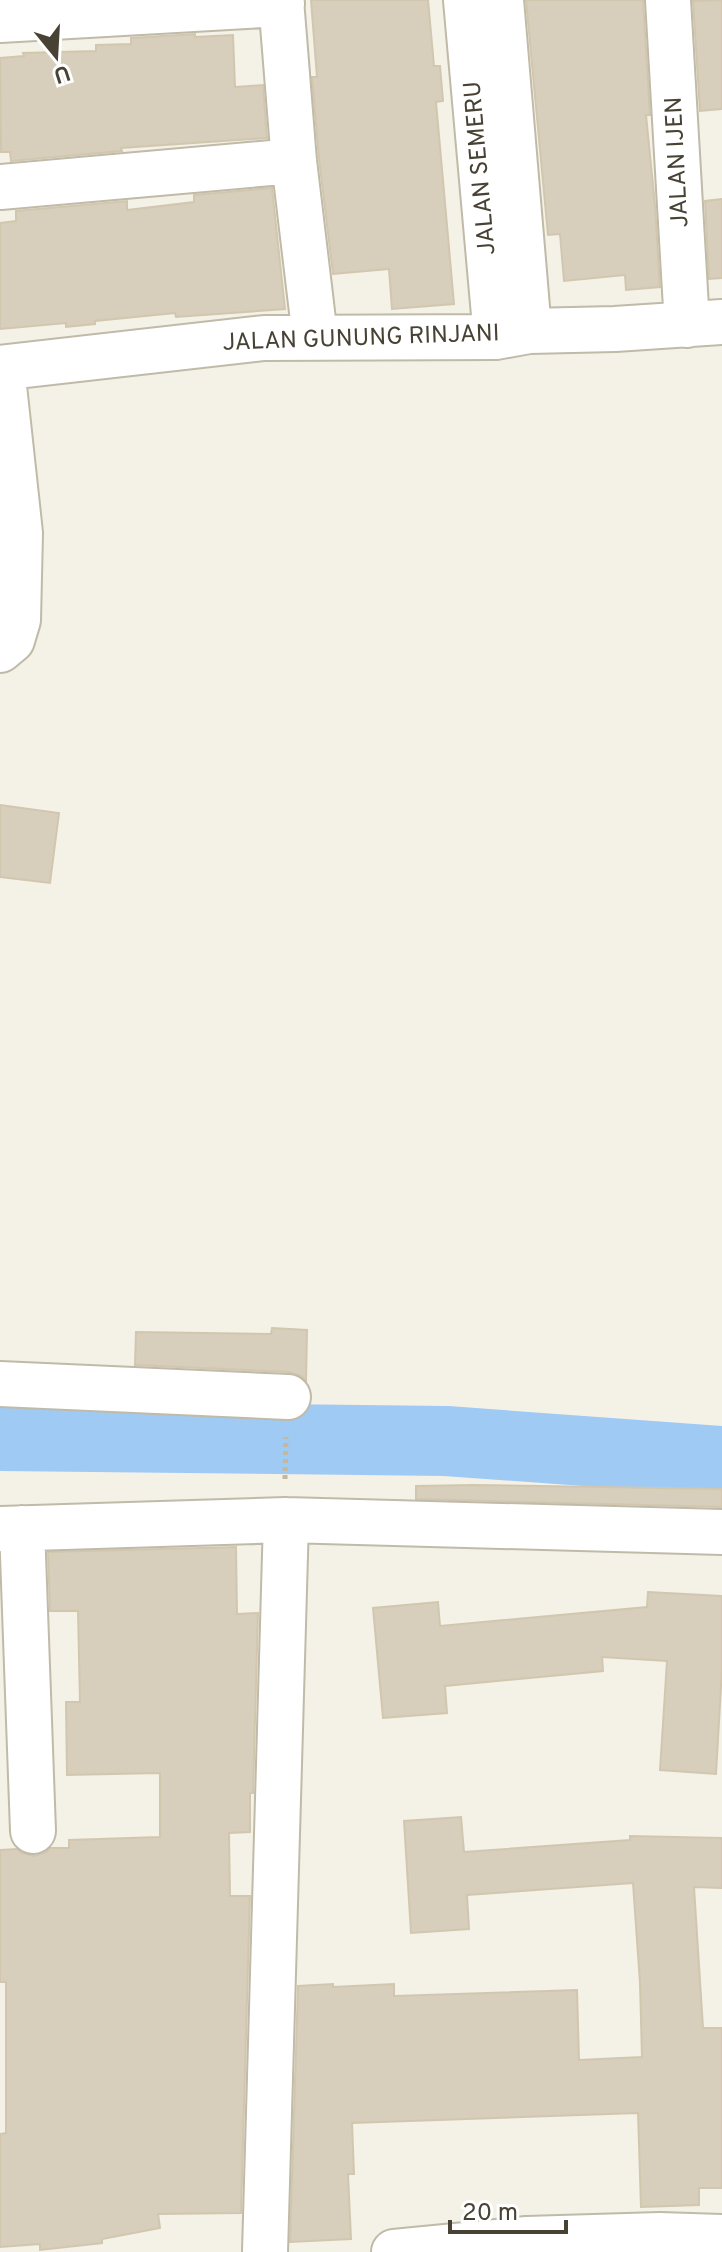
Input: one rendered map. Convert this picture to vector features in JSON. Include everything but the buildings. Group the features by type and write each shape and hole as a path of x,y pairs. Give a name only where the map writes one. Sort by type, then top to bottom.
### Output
{"street":[{"name":"JALAN SEMERU","path":"466,0 513,334"},
{"name":"JALAN SEMERU","path":"501,0 513,334"},
{"name":"JALAN IJEN","path":"668,0 704,323"},
{"path":"0,20 282,2 294,161 315,337"},
{"path":"0,187 294,161"},
{"name":"JALAN GUNUNG RINJANI","path":"1,368 264,338 513,334 704,323"},
{"path":"0,650 12,640 18,620 20,533 1,368"},
{"path":"0,1384 287,1412"},
{"path":"265,2252 286,1499"},
{"path":"33,1831 11,1529 286,1499 722,1532"},
{"path":"394,2252 527,2239 660,2235 722,2237"}],"path":[{"path":"286,1499 287,1412"}],"waterway":[{"path":"0,1436 446,1441 722,1461"}]}
